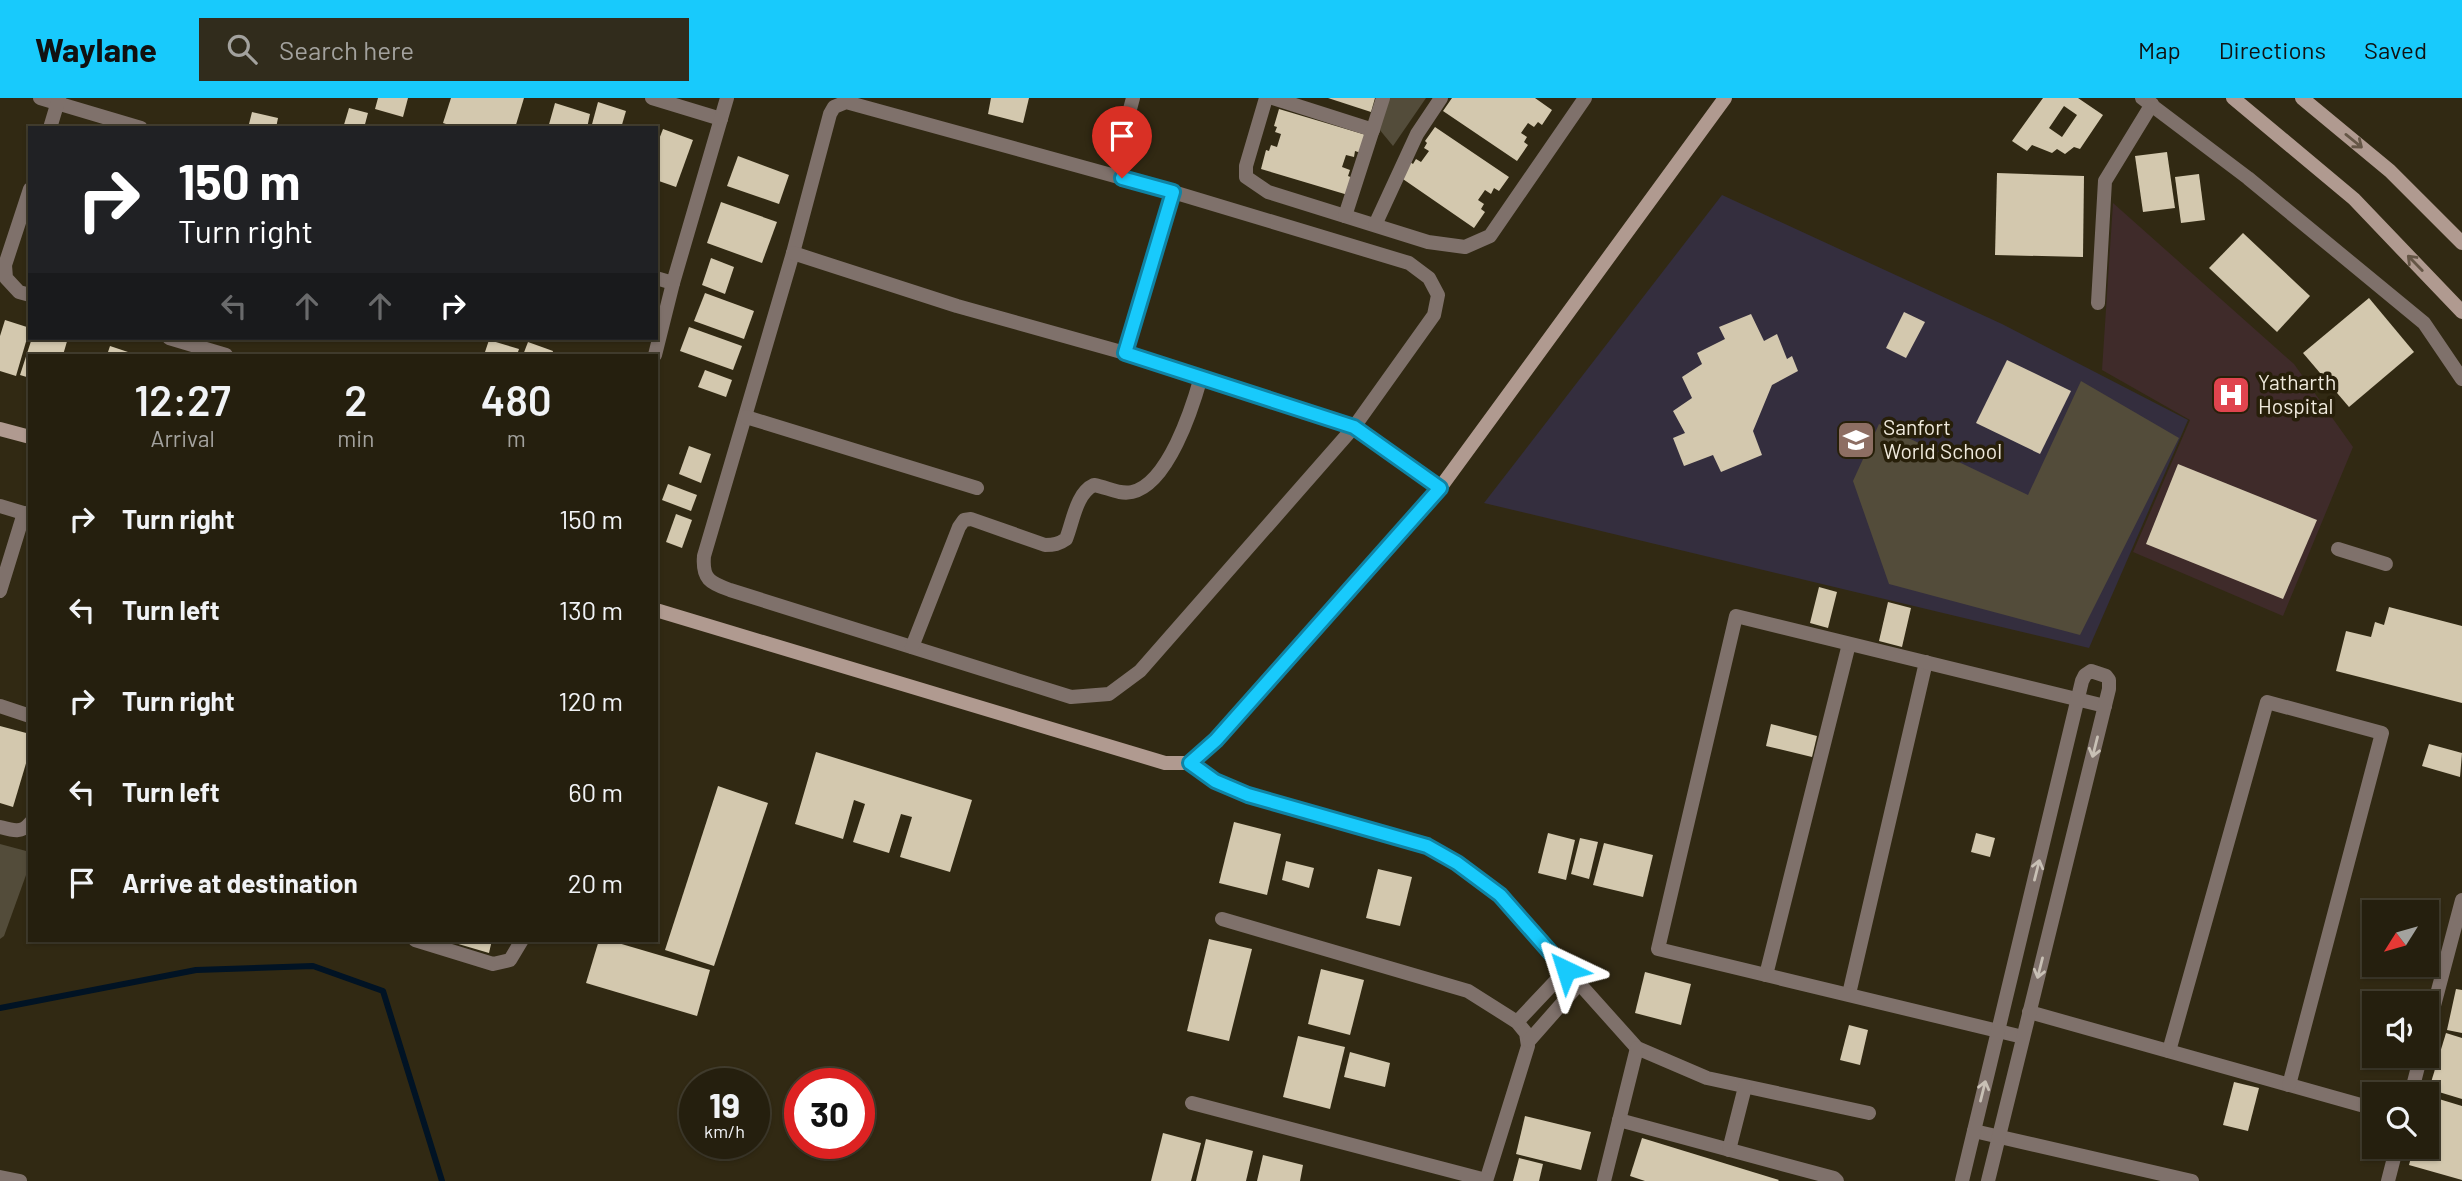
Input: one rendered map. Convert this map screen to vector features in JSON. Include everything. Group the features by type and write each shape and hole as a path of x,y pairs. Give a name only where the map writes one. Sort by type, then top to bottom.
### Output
{"street":[{"path":"40,98 59,101 135,126"},
{"path":"652,98 721,119"},
{"path":"655,354 727,98"},
{"path":"1126,124 1133,98"},
{"path":"1266,98 1246,166 1246,177 1268,192 1428,242 1465,247 1490,236 1585,98"},
{"path":"1273,98 1373,130"},
{"path":"1345,216 1383,98"},
{"path":"1375,225 1417,134 1441,98"},
{"path":"1190,763 1216,740 1440,488 1725,98"},
{"path":"2233,98 2354,199 2462,312"},
{"path":"2302,98 2390,171 2462,243"},
{"path":"51,126 59,101"},
{"path":"2098,303 2105,181 2147,101 2248,178 2424,323 2462,379"},
{"path":"846,102 1173,192 1409,263 1429,278 1438,295 1434,315 1354,427 1140,671 1109,694 1071,697 730,590 713,584 706,576 703,568 704,556 793,254 830,114 834,107 846,102"},
{"path":"1125,353 1173,192"},
{"path":"28,195 5,265 6,278 19,292 28,294"},
{"path":"793,254 957,306 1125,353 1354,427 1440,488"},
{"path":"658,279 673,283"},
{"path":"176,340 223,354"},
{"path":"912,647 964,520 971,519 1045,545 1054,545 1066,539 1082,495 1088,488 1094,485 1131,493 1153,480 1180,436 1201,377"},
{"path":"746,417 977,488"},
{"path":"0,429 28,436"},
{"path":"0,506 27,514 0,591"},
{"path":"2337,549 2386,564"},
{"path":"658,611 1165,763 1190,763 1215,781 1248,795 1427,846 1457,863 1500,895 1637,1048 1707,1078 1869,1113"},
{"path":"2023,1037 1658,949 1736,616 2105,706"},
{"path":"1766,975 1849,644"},
{"path":"1849,994 1926,662"},
{"path":"1962,1181 2082,681 2091,671 2106,676 2109,680 2105,706 1988,1181"},
{"path":"2169,1051 2267,702 2382,733 2289,1085"},
{"path":"0,706 28,715"},
{"path":"0,827 14,831 28,826"},
{"path":"2438,991 2462,900"},
{"path":"1222,919 1468,991 1517,1022 1529,1041"},
{"path":"422,942 493,964 510,960 522,942"},
{"path":"1517,1022 1566,970"},
{"path":"1192,1103 1486,1181 1529,1041 1579,984"},
{"path":"2029,1012 2362,1105"},
{"path":"1604,1181 1637,1048"},
{"path":"1729,1150 1745,1087"},
{"path":"1619,1120 1835,1178 1837,1181"},
{"path":"1974,1131 2185,1180"},
{"path":"2388,1181 2394,1159"},
{"path":"0,1177 20,1181"}],"shaded area":[{"path":"1389,98 1426,98 1393,146 1379,129"},
{"name":"Sanfort World School","path":"1722,195 2002,324 2188,420 2089,648 1484,503"},
{"name":"Yatharth Hospital","path":"2113,203 2294,364 2353,447 2283,616 2133,552 2190,420 2102,370"},
{"path":"2081,381 2179,438 2080,635 1889,584 1853,481 1879,424 2028,495"},
{"path":"0,844 28,851 28,870 4,936 0,939"}],"building":[{"path":"378,98 408,98 403,117 375,109"},
{"path":"451,98 524,98 516,126 452,126 443,123"},
{"path":"991,98 1029,98 1023,123 988,114"},
{"path":"1328,98 1375,98 1371,112"},
{"path":"1452,98 1535,98 1552,110 1542,125 1538,122 1534,127 1528,123 1521,133 1527,137 1524,142 1528,145 1517,161 1443,111"},
{"path":"2043,98 2078,98 2103,115 2080,149 2074,147 2065,154 2057,149 2052,153 2032,145 2027,151 2012,141","holes":["2064,106 2077,115 2062,137 2049,128"]},
{"path":"598,102 626,111 622,126 592,126"},
{"path":"555,103 590,114 587,126 549,126"},
{"path":"349,108 368,113 365,126 344,126"},
{"path":"1279,109 1366,135 1361,153 1355,151 1354,157 1346,155 1342,167 1350,170 1348,176 1353,178 1348,195 1261,169 1266,150 1269,151 1271,145 1277,147 1281,134 1275,132 1277,127 1274,126"},
{"path":"252,112 278,118 276,126 248,126"},
{"path":"1435,127 1509,177 1499,191 1494,188 1491,194 1485,190 1478,200 1484,204 1481,209 1485,212 1474,228 1400,177 1410,162 1413,164 1416,159 1421,162 1429,151 1424,148 1427,143 1425,141"},
{"path":"663,129 693,140 676,187 658,181 658,142"},
{"path":"2167,152 2175,208 2143,212 2135,156"},
{"path":"738,156 789,175 779,204 727,186"},
{"path":"1997,173 2084,176 2083,257 1995,255"},
{"path":"2199,174 2205,220 2181,223 2175,177"},
{"path":"721,202 777,222 762,263 707,243"},
{"path":"2243,233 2310,296 2277,332 2209,268"},
{"path":"711,258 734,267 725,294 702,285"},
{"path":"705,293 754,311 744,339 694,321"},
{"path":"2369,298 2414,352 2349,407 2303,353"},
{"path":"1904,312 1925,322 1906,358 1886,348"},
{"path":"1751,314 1764,341 1777,334 1787,359 1792,356 1798,371 1772,385 1753,431 1762,455 1721,472 1713,455 1684,466 1673,438 1685,433 1673,411 1692,398 1682,377 1702,364 1697,353 1725,339 1719,327"},
{"path":"5,320 28,327 16,376 0,371 0,336"},
{"path":"689,327 742,346 733,370 680,351"},
{"path":"31,340 67,340 63,354 28,354 28,377 20,375"},
{"path":"489,340 519,349 517,354 484,354"},
{"path":"528,342 553,351 552,354 523,354"},
{"path":"110,346 134,354 107,354"},
{"path":"2007,360 2071,391 2040,454 1976,423"},
{"path":"705,370 732,380 726,397 698,387"},
{"path":"689,446 711,454 701,483 679,474"},
{"path":"2178,464 2317,520 2283,599 2146,544"},
{"path":"668,484 697,495 691,511 662,500"},
{"path":"676,514 692,520 682,548 666,542"},
{"path":"1819,587 1837,592 1828,628 1810,623"},
{"path":"1888,602 1911,608 1902,647 1879,641"},
{"path":"2389,607 2462,626 2462,703 2336,671 2346,631 2371,637 2375,622 2384,625"},
{"path":"1771,724 1817,736 1812,757 1766,746"},
{"path":"0,726 28,733 28,757 13,807 0,803"},
{"path":"2429,744 2462,753 2460,777 2422,766"},
{"path":"816,752 972,800 950,872 900,857 912,817 901,814 889,853 853,842 865,804 854,800 843,839 795,824"},
{"path":"718,786 768,803 714,966 665,950"},
{"path":"1234,822 1281,834 1267,895 1219,883"},
{"path":"1548,833 1575,840 1566,880 1538,873"},
{"path":"1976,833 1995,838 1990,857 1971,852"},
{"path":"1580,838 1598,842 1589,879 1571,874"},
{"path":"1604,843 1653,855 1643,897 1593,885"},
{"path":"1286,861 1314,868 1309,888 1282,880"},
{"path":"1378,869 1412,877 1400,926 1366,918"},
{"path":"1209,939 1252,949 1229,1041 1187,1031"},
{"path":"455,942 492,942 489,953"},
{"path":"598,942 615,942 710,970 697,1016 586,983"},
{"path":"1321,969 1364,980 1350,1035 1308,1024"},
{"path":"1645,972 1691,984 1681,1025 1635,1013"},
{"path":"2456,989 2462,990 2462,1033 2447,1030"},
{"path":"1849,1025 1868,1030 1860,1065 1840,1060"},
{"path":"2446,1033 2462,1038 2462,1099 2439,1092 2439,1082 2431,1082 2435,1068 2439,1068 2439,1056"},
{"path":"1298,1036 1345,1047 1330,1109 1283,1097"},
{"path":"1350,1052 1390,1063 1385,1087 1344,1077"},
{"path":"2234,1082 2259,1088 2248,1131 2223,1125"},
{"path":"2439,1099 2462,1106 2462,1180 2409,1165 2411,1159 2439,1159"},
{"path":"1525,1116 1591,1132 1581,1170 1516,1154"},
{"path":"1163,1133 1201,1143 1191,1181 1151,1181"},
{"path":"1642,1138 1779,1180 1645,1181 1630,1176"},
{"path":"1206,1139 1253,1151 1246,1181 1196,1181"},
{"path":"1263,1155 1303,1165 1300,1181 1257,1181"},
{"path":"1519,1158 1543,1164 1539,1181 1513,1181"}],"waterway":[{"path":"0,1008 196,970 313,966 383,991 442,1181"}],"place":[{"name":"Yatharth Hospital","path":"2231,395"},
{"name":"Sanfort World School","path":"1856,440"}],"route":[{"path":"1122,178 1173,192 1125,353 1354,427 1440,488 1216,740 1190,763 1215,781 1248,795 1427,846 1442,854 1500,895 1566,970"}]}
